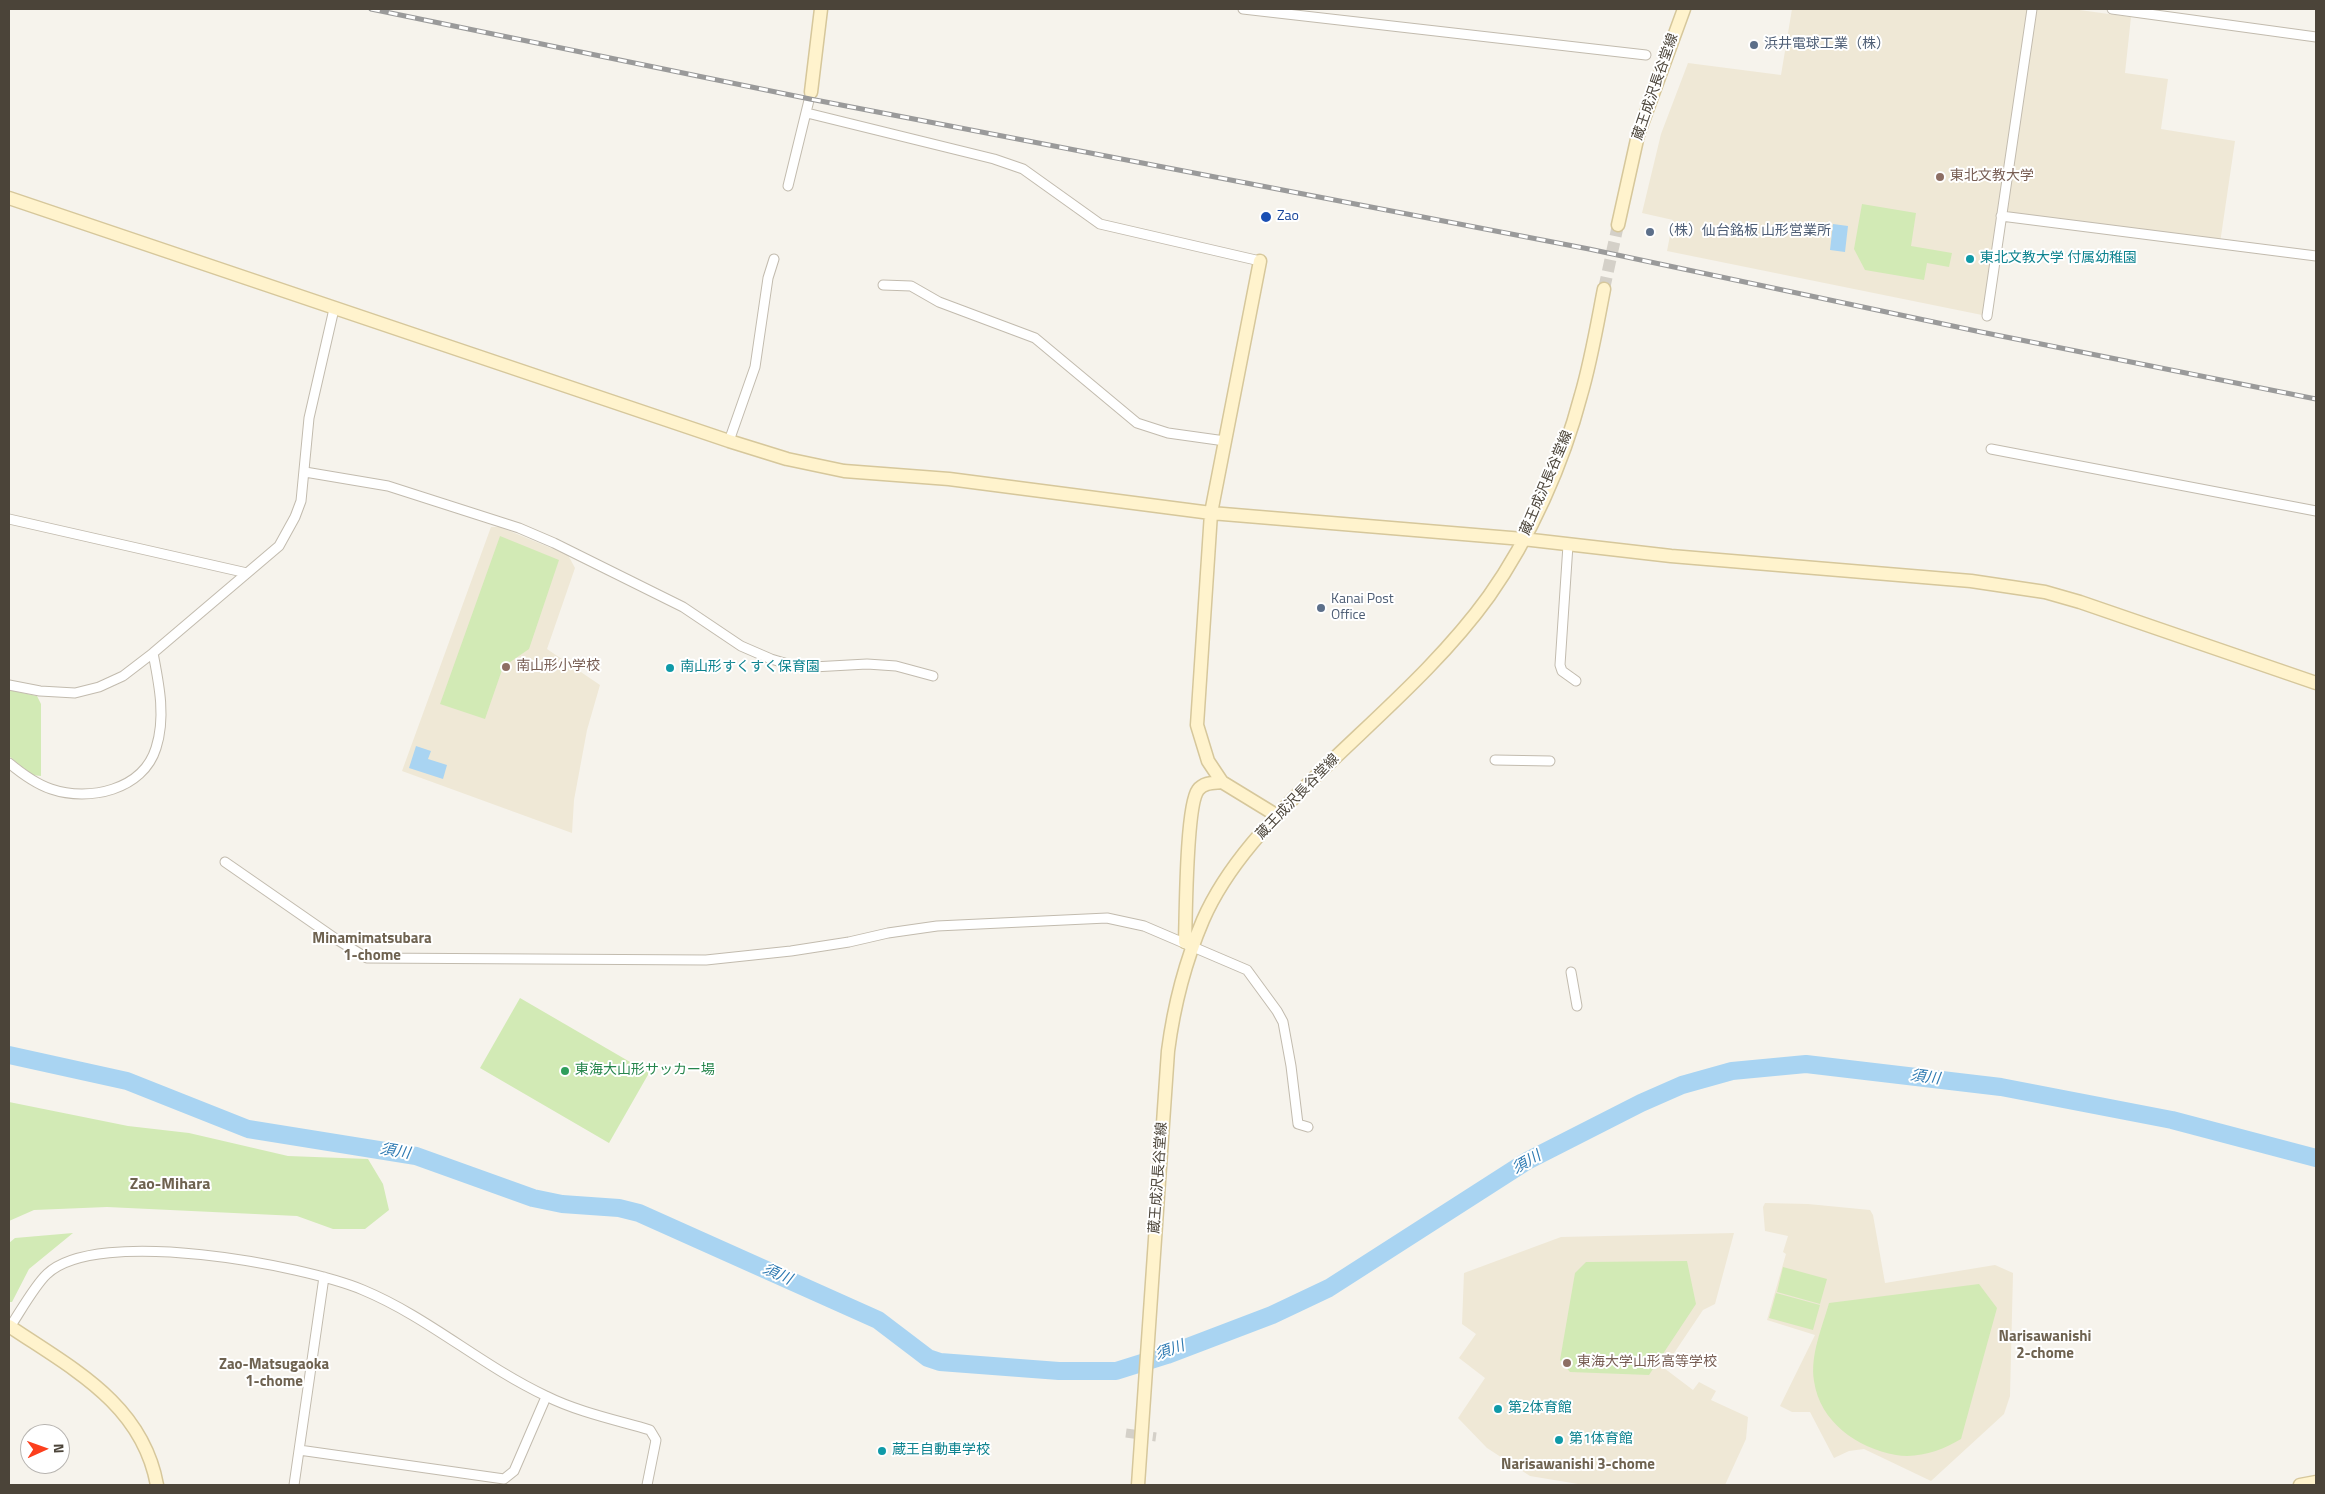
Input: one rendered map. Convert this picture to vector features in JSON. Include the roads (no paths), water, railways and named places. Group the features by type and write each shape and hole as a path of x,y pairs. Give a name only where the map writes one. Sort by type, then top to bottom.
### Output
{"street":[{"path":"788,186 812,92 821,9"},
{"path":"1243,9 1646,55"},
{"name":"蔵王成沢長谷堂線","path":"1618,225 1638,135 1684,9"},
{"path":"1987,316 2032,9"},
{"path":"2112,9 2316,37"},
{"path":"807,113 994,159 1023,169 1100,224 1260,261 1211,513 1197,725 1208,761 1222,782 1276,816"},
{"path":"9,198 729,441 788,459 844,471 974,482 1211,513 1524,539 1671,556 1971,581 2045,592 2080,602 2316,682"},
{"path":"2002,216 2316,256"},
{"path":"729,441 755,367 768,278 774,259"},
{"path":"882,285 911,286 939,302 1034,338 1137,423 1168,433 1225,441"},
{"name":"蔵王成沢長谷堂線","path":"1138,1485 1172,1026 1189,945 1228,877 1276,816 1440,654 1489,596 1524,539 1560,461 1582,395 1604,289"},
{"path":"9,685 40,691 75,693 99,687 123,676 153,654 279,546 301,501 313,393 334,309"},
{"path":"1991,449 2316,511"},
{"path":"305,472 388,486 519,528 554,542 683,607 741,646 771,659 800,666 867,664 896,666 933,676"},
{"path":"9,519 247,573"},
{"path":"1568,545 1560,665 1562,671 1576,681"},
{"path":"9,763 38,783 66,793 92,794 121,788 134,779 150,762 160,732 161,700 153,654"},
{"path":"1494,760 1550,761"},
{"path":"1189,945 1189,842 1194,797 1200,788 1208,783 1222,782"},
{"path":"225,862 366,958 706,960 792,951 937,926 1089,918 1107,918 1144,926 1247,970 1283,1022 1298,1124 1308,1127"},
{"path":"1571,972 1577,1006"},
{"path":"158,1485 144,1447 129,1421 112,1399 88,1379 10,1326 46,1274 74,1258 138,1250 239,1260 296,1269 361,1289 392,1303 491,1366 546,1397 650,1430 656,1440 647,1485"},
{"path":"294,1485 324,1277"},
{"path":"300,1450 504,1479 514,1471 546,1397"},
{"path":"2300,1485 2316,1482"}],"water":[{"path":"1833,224 1848,226 1845,252 1830,250"},
{"path":"416,746 431,751 428,759 447,765 443,779 409,768"}],"waterway":[{"name":"須川","path":"9,1055 127,1081 248,1129 416,1156 533,1198 562,1204 619,1208 639,1213 878,1320 928,1358 940,1362 1059,1371 1116,1371 1167,1355 1272,1315 1329,1288 1527,1161 1641,1103 1682,1085 1732,1071 1806,1064 2001,1087 2172,1120 2316,1158"}],"tunnel":[{"path":"1604,289 1618,225"},
{"path":"1126,1433 1156,1437"}],"railway":[{"path":"371,9 810,99 1589,249 1981,332 2316,399"}],"place":[{"name":"浜井電球工業（株）","path":"1754,45"},
{"name":"東北文教大学","path":"1940,177"},
{"name":"Zao","path":"1266,217"},
{"name":"（株）仙台銘板 山形営業所","path":"1650,232"},
{"name":"東北文教大学 付属幼稚園","path":"1970,259"},
{"name":"Kanai Post Office","path":"1321,608"},
{"name":"南山形小学校","path":"506,667"},
{"name":"南山形すくすく保育園","path":"670,668"},
{"name":"東海大山形サッカー場","path":"565,1071"},
{"name":"東海大学山形高等学校","path":"1567,1363"},
{"name":"第2体育館","path":"1498,1409"},
{"name":"第1体育館","path":"1559,1440"},
{"name":"蔵王自動車学校","path":"882,1451"}],"district":[{"name":"Minamimatsubara 1-chome","path":"372,948"},
{"name":"Zao-Mihara","path":"170,1185"},
{"name":"Narisawanishi 2-chome","path":"2045,1346"},
{"name":"Zao-Matsugaoka 1-chome","path":"274,1374"},
{"name":"Narisawanishi 3-chome","path":"1578,1465"}]}
